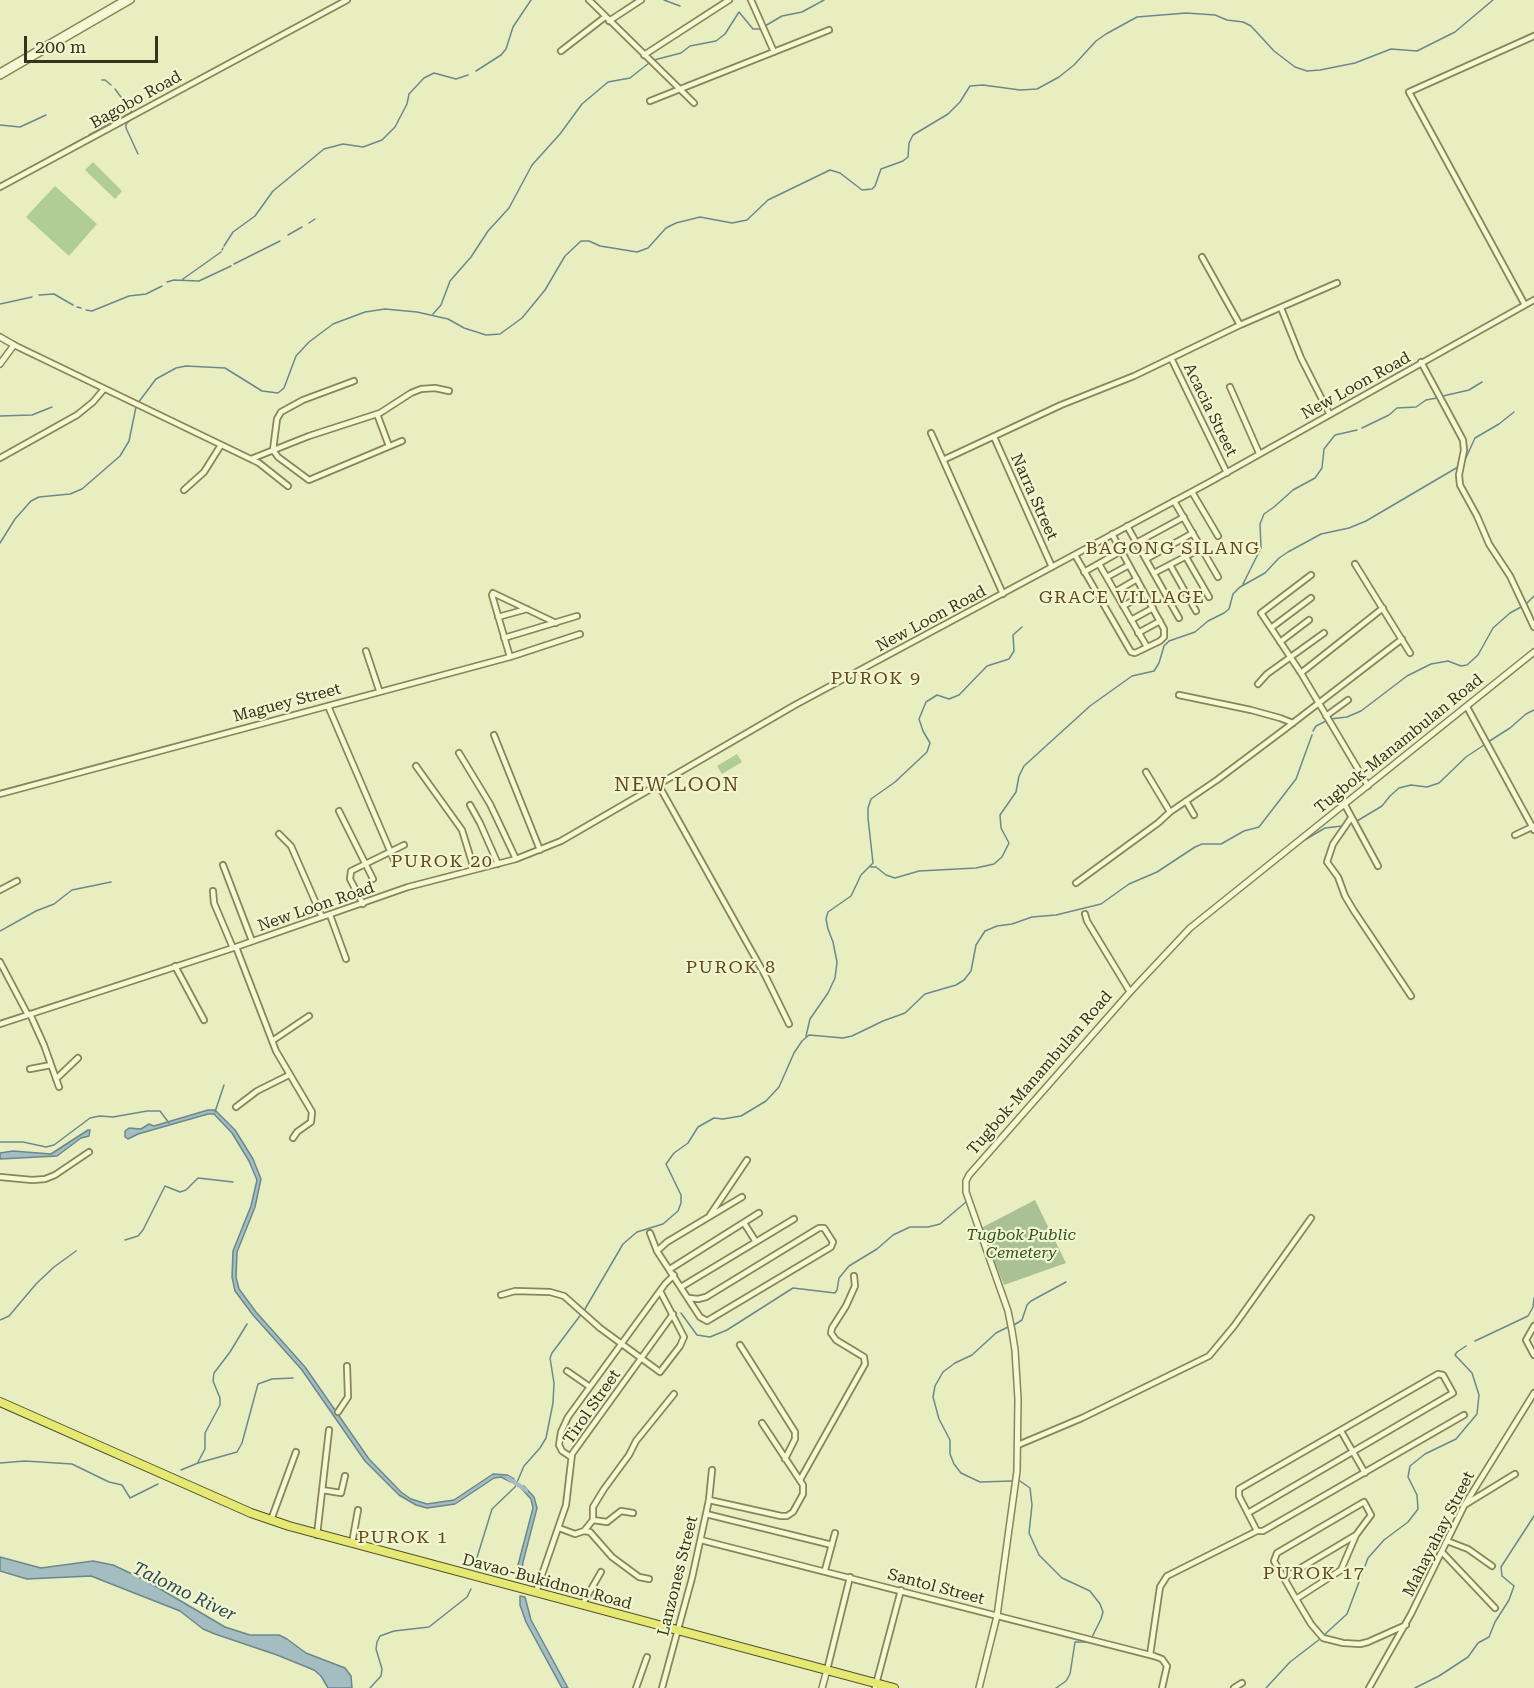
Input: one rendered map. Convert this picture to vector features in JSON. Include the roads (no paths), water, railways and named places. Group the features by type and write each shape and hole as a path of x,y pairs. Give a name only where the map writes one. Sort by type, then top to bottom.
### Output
{"highway":[{"name":"Davao-Bukidnon Road","path":"0,1402 271,1520 317,1535 827,1670 875,1686 894,1688"}],"street":[{"path":"0,74 131,0"},
{"name":"Bagobo Road","path":"0,188 347,0"},
{"path":"589,0 694,103"},
{"path":"561,51 607,19 641,0"},
{"path":"644,55 729,0"},
{"path":"751,0 774,52"},
{"path":"650,101 829,30"},
{"path":"1525,305 1409,92 1534,36"},
{"path":"1202,257 1240,325"},
{"path":"943,460 1061,405 1134,376 1240,325 1337,283"},
{"path":"1421,362 1534,300"},
{"path":"1281,308 1301,358 1329,413"},
{"path":"0,337 251,459 288,486"},
{"path":"0,364 13,344"},
{"name":"Acacia Street","path":"1171,358 1227,472"},
{"name":"New Loon Road","path":"0,1024 252,942 425,882 516,859 568,837 803,701 1192,492 1421,362 1463,440 1460,485 1489,544 1510,576 1534,627"},
{"path":"354,381 303,400 281,412 277,419 273,450 280,459 309,480 402,441"},
{"path":"1230,387 1259,453"},
{"path":"251,459 377,414 422,389 435,388 449,391"},
{"path":"0,458 77,415 104,389"},
{"path":"377,414 389,446"},
{"path":"931,433 1003,594"},
{"name":"Narra Street","path":"994,437 1052,567"},
{"path":"184,490 204,472 221,445"},
{"path":"1192,492 1218,536"},
{"path":"1174,501 1218,577"},
{"path":"1136,543 1184,517"},
{"path":"1127,526 1179,618"},
{"path":"1146,559 1193,533"},
{"path":"1074,555 1132,653 1147,647 1164,637 1165,632 1112,534"},
{"path":"1154,573 1202,548"},
{"path":"1084,572 1121,551"},
{"path":"1186,556 1209,597"},
{"path":"1100,564 1147,647"},
{"path":"1355,564 1410,652"},
{"path":"1107,577 1129,565"},
{"path":"1170,565 1196,611"},
{"path":"1311,575 1261,613 1301,673 1368,786"},
{"path":"1115,592 1137,579"},
{"path":"510,657 492,595 494,592 556,623"},
{"path":"1123,606 1145,594"},
{"path":"1271,628 1311,598"},
{"path":"1131,620 1153,608"},
{"path":"498,617 528,609"},
{"path":"1301,673 1383,609"},
{"path":"504,638 577,616"},
{"path":"1280,642 1309,620"},
{"path":"1138,633 1160,621"},
{"path":"1258,684 1267,674 1324,633"},
{"name":"Maguey Street","path":"0,794 328,706 379,690 510,657 580,634"},
{"path":"1076,883 1293,723 1402,639"},
{"path":"366,651 379,690"},
{"name":"Tugbok-Manambulan Road","path":"979,1688 997,1616 1017,1471 1016,1365 1008,1311 966,1192 966,1181 973,1169 1190,928 1534,652"},
{"path":"1179,695 1251,710 1293,723"},
{"path":"1326,716 1348,699"},
{"path":"328,706 394,860"},
{"path":"1467,707 1533,827 1515,835"},
{"path":"494,735 540,850"},
{"path":"459,753 484,794 516,859"},
{"path":"416,766 462,830 474,870"},
{"path":"1146,772 1170,812"},
{"path":"658,784 766,977 789,1024"},
{"path":"1186,801 1194,814"},
{"path":"470,805 498,864"},
{"path":"1345,805 1378,866"},
{"path":"339,812 373,879"},
{"path":"1351,818 1333,844 1327,862 1338,877 1354,911 1411,996"},
{"path":"279,834 291,846 322,917"},
{"path":"363,904 349,873 404,845"},
{"path":"223,865 252,942"},
{"path":"0,890 17,881"},
{"path":"213,891 216,910 235,947 272,1041 289,1075 310,1107 313,1117 311,1122 297,1132 293,1138"},
{"path":"1085,914 1130,992"},
{"path":"330,915 346,959"},
{"path":"0,962 29,1014 59,1087"},
{"path":"175,966 204,1020"},
{"path":"272,1041 309,1016"},
{"path":"56,1078 78,1058"},
{"path":"30,1069 51,1065"},
{"path":"236,1107 257,1091 289,1075"},
{"path":"0,1177 45,1179 55,1175 89,1152"},
{"path":"709,1217 747,1160"},
{"path":"657,1251 663,1245 742,1197"},
{"path":"670,1269 759,1213"},
{"path":"1018,1445 1082,1418 1209,1356 1234,1326 1311,1218"},
{"path":"681,1287 794,1219"},
{"path":"744,1223 756,1242"},
{"path":"650,1233 657,1251 702,1320 709,1320 831,1247 832,1241 824,1228 819,1228 706,1297 689,1298"},
{"path":"571,1457 560,1448 561,1432 568,1417 674,1275"},
{"path":"801,1480 866,1364 864,1356 836,1340 831,1333 855,1286 854,1276"},
{"path":"501,1295 515,1291 558,1293 584,1316 656,1371 663,1370 684,1337 660,1291"},
{"name":"Tirol Street","path":"536,1593 567,1500 571,1457 673,1314"},
{"path":"1534,1326 1526,1340 1534,1355"},
{"path":"740,1345 795,1432 795,1439 785,1459"},
{"path":"338,1412 348,1398 348,1366"},
{"path":"567,1371 590,1387"},
{"path":"1248,1513 1453,1393 1444,1376 1438,1374 1239,1489 1239,1496 1257,1531"},
{"name":"Mahayahay Street","path":"1369,1688 1406,1625 1464,1506 1534,1392"},
{"path":"559,1528 575,1534 584,1531 593,1520 593,1507 604,1489 629,1455 636,1441 674,1394"},
{"path":"1150,1655 1160,1587 1164,1578 1257,1531 1263,1531 1464,1415"},
{"path":"710,1500 787,1516 793,1512 803,1494 803,1485 762,1423"},
{"path":"317,1535 328,1430"},
{"path":"1341,1431 1365,1473"},
{"path":"271,1520 296,1452"},
{"name":"Lanzones Street","path":"662,1688 701,1540 710,1500 712,1470"},
{"path":"1464,1506 1515,1474"},
{"path":"322,1490 341,1493 345,1476"},
{"path":"1296,1599 1339,1573 1356,1535 1371,1515 1364,1502 1277,1553 1274,1560 1296,1599 1316,1631 1328,1640 1360,1644 1406,1625"},
{"path":"351,1544 358,1510"},
{"path":"593,1520 607,1522 621,1511 633,1513"},
{"path":"706,1514 832,1545"},
{"path":"584,1531 591,1534 612,1557 639,1577 649,1579"},
{"path":"825,1570 835,1533"},
{"path":"1284,1578 1356,1535"},
{"name":"Santol Street","path":"701,1540 1150,1655 1167,1666 1162,1688"},
{"path":"1447,1541 1468,1549 1492,1566"},
{"path":"1442,1552 1495,1608"},
{"path":"582,1605 601,1572"},
{"path":"822,1688 850,1577"},
{"path":"875,1686 900,1590"},
{"path":"636,1688 647,1657"},
{"path":"1234,1688 1242,1683"}],"water":[{"path":"215,1110 235,1130 253,1159 261,1179 255,1207 237,1252 236,1277 239,1289 256,1312 305,1367 369,1459 401,1492 411,1499 427,1504 454,1500 493,1474 507,1475 514,1479 511,1482 501,1477 494,1478 455,1504 427,1508 416,1505 399,1495 365,1461 302,1370 235,1291 232,1277 233,1251 251,1206 257,1180 249,1161 232,1133 214,1114 208,1114 128,1139 125,1137 125,1131 129,1128 141,1129 149,1124 154,1126"},
{"path":"90,1130 89,1136 81,1138 57,1156 0,1159 0,1153 13,1151 51,1154"},
{"path":"524,1486 534,1497 537,1508 521,1579 517,1579 518,1565 533,1508 531,1499 522,1489"},
{"path":"0,1557 41,1568 93,1561 113,1565 145,1580 225,1627 250,1635 279,1635 306,1653 345,1668 351,1676 352,1688 328,1688 321,1676 314,1670 203,1629 180,1611 91,1576 27,1579 0,1571"},
{"path":"520,1596 525,1597 531,1620 568,1688 562,1688 526,1622 520,1605"}],"waterway":[{"path":"476,71 501,55 506,49 513,27 531,0"},
{"path":"664,0 680,6"},
{"path":"765,26 782,16 802,12 824,0"},
{"path":"138,403 156,379 176,368 186,366 225,368 262,391 278,393 284,388 296,356 309,342 333,324 365,312 385,309 417,312 448,319 464,328 486,335 500,334 522,318 545,290 565,256 581,241 637,252 648,248 666,228 676,223 700,217 732,223 747,220 768,200 830,170 840,173 862,190 872,189 881,169 908,157 909,143 913,135 948,114 960,102 970,86 1037,89 1059,77 1074,65 1096,41 1137,17 1186,13 1215,15 1227,20 1243,22 1251,26 1274,51 1295,67 1307,71 1355,63 1391,49 1417,51 1455,32 1493,0"},
{"path":"654,60 681,53 690,46 716,41 725,34 739,12 753,29 761,29"},
{"path":"433,314 441,305 450,281 471,257 488,231 509,208 532,165 560,134 582,104 608,82 630,78 649,63"},
{"path":"224,246 233,232 255,216 273,191 324,149 343,144 363,147 382,140 395,127 407,104 409,94 424,78 434,73 456,79 468,75"},
{"path":"102,80 111,85"},
{"path":"115,89 132,112 124,116"},
{"path":"0,125 20,127 46,115"},
{"path":"89,135 122,117"},
{"path":"134,117 126,124 126,128 138,154"},
{"path":"0,184 86,137"},
{"path":"309,223 315,219"},
{"path":"288,235 302,227"},
{"path":"234,264 280,241"},
{"path":"183,279 221,252"},
{"path":"167,282 199,281 231,266"},
{"path":"86,310 92,311 129,296 146,294 162,286"},
{"path":"39,295 54,294 73,305"},
{"path":"0,304 32,297"},
{"path":"77,307 81,308"},
{"path":"1443,396 1469,390 1482,382"},
{"path":"1362,428 1389,415 1397,408 1416,407 1426,400 1437,398"},
{"path":"0,416 32,415 52,407"},
{"path":"0,543 15,519 31,501 39,497 70,494 82,489 120,456 129,441 136,407"},
{"path":"1464,462 1475,438 1514,412"},
{"path":"1243,584 1261,548 1260,524 1264,514 1293,490 1315,478 1322,468 1324,449 1335,435 1357,430"},
{"path":"871,867 876,867 886,875 895,878 919,871 976,868 994,864 1002,857 1009,843 1001,828 1000,815 1016,792 1019,776 1024,766 1090,706 1132,676 1154,671 1164,646 1169,641 1195,632 1208,621 1224,613 1229,609 1233,594 1240,587 1265,573 1288,552 1321,534 1349,528 1366,521 1458,467"},
{"path":"1526,604 1534,596"},
{"path":"1330,719 1347,717 1361,711 1407,676 1431,664 1448,661 1461,666 1467,665 1478,655 1493,628 1510,613 1521,607"},
{"path":"806,1036 810,1019 828,993 835,978 837,962 826,919 828,912 851,896 861,875 873,863 868,818 871,799 895,782 927,752 930,743 919,719 926,702 937,695 949,699 959,695 987,666 1009,659 1014,651 1013,635 1022,627"},
{"path":"1488,742 1534,710"},
{"path":"1313,731 1316,726 1326,721"},
{"path":"475,1564 492,1509 515,1487 524,1466 546,1438 553,1403 554,1383 550,1358 552,1353 585,1309 623,1244 637,1232 663,1224 678,1211 681,1195 666,1164 674,1153 688,1143 698,1127 714,1118 741,1116 766,1101 779,1087 794,1053 809,1035 843,1038 852,1036 905,1013 925,994 956,985 964,980 971,971 976,945 985,931 1032,917 1056,915 1101,904 1129,884 1157,872 1195,847 1202,844 1221,844 1244,831 1259,827 1296,779 1312,735"},
{"path":"1357,821 1382,806 1399,788 1411,785 1427,787 1439,783 1466,757 1484,745"},
{"path":"1303,841 1325,828 1342,826"},
{"path":"0,931 54,904 72,890 111,882"},
{"path":"215,1112 224,1085"},
{"path":"0,1142 23,1142 46,1147 54,1145 90,1118 100,1116 113,1117 160,1111 169,1123"},
{"path":"125,1240 138,1236 143,1230 165,1186 180,1192 186,1190 198,1178 233,1182"},
{"path":"681,1313 697,1335 710,1337 727,1330 793,1288 835,1293 839,1278 849,1266 877,1249 893,1235 910,1227 940,1224 966,1202"},
{"path":"0,1320 9,1316 36,1284 76,1251"},
{"path":"1014,1325 1022,1320 1027,1305 1031,1301 1066,1282"},
{"path":"1475,1341 1528,1316 1533,1307 1534,1298"},
{"path":"198,1462 205,1449 205,1433 220,1405 220,1398 213,1381 214,1373 247,1324"},
{"path":"1008,1327 996,1333 972,1355 943,1372 935,1386 933,1397 939,1419 950,1440 950,1454 961,1473 980,1482 1012,1481"},
{"path":"1323,1636 1347,1614 1368,1558 1384,1540 1408,1522 1418,1509 1417,1495 1408,1477 1410,1466 1425,1454 1456,1439 1477,1414 1479,1395 1472,1373 1455,1355 1466,1346"},
{"path":"181,1470 237,1452 242,1443 258,1384 272,1379 293,1378"},
{"path":"0,1463 25,1461 72,1464 109,1482 122,1485 130,1498 158,1484"},
{"path":"508,1478 526,1490"},
{"path":"1020,1481 1030,1488 1032,1505 1029,1533 1039,1555 1062,1578 1090,1591 1100,1604 1103,1612 1092,1637"},
{"path":"1415,1688 1468,1657 1478,1643 1489,1637 1514,1586 1502,1576 1501,1567 1534,1516"},
{"path":"370,1688 381,1676 382,1669 376,1649 380,1636 394,1631 429,1627 467,1597 471,1589"},
{"path":"1266,1688 1290,1662 1320,1639"},
{"path":"1056,1688 1066,1681 1070,1674 1075,1642 1089,1642"}],"district":[{"name":"BAGONG SILANG","path":"1173,549"},
{"name":"GRACE VILLAGE","path":"1122,598"},
{"name":"PUROK 9","path":"876,679"},
{"name":"NEW LOON","path":"677,785"},
{"name":"PUROK 20","path":"442,862"},
{"name":"PUROK 8","path":"731,968"},
{"name":"PUROK 1","path":"403,1538"},
{"name":"PUROK 17","path":"1314,1574"}],"park label":[{"name":"Tugbok Public Cemetery","path":"1021,1244"}],"water label":[{"name":"Talomo River","path":"184,1592"}]}
